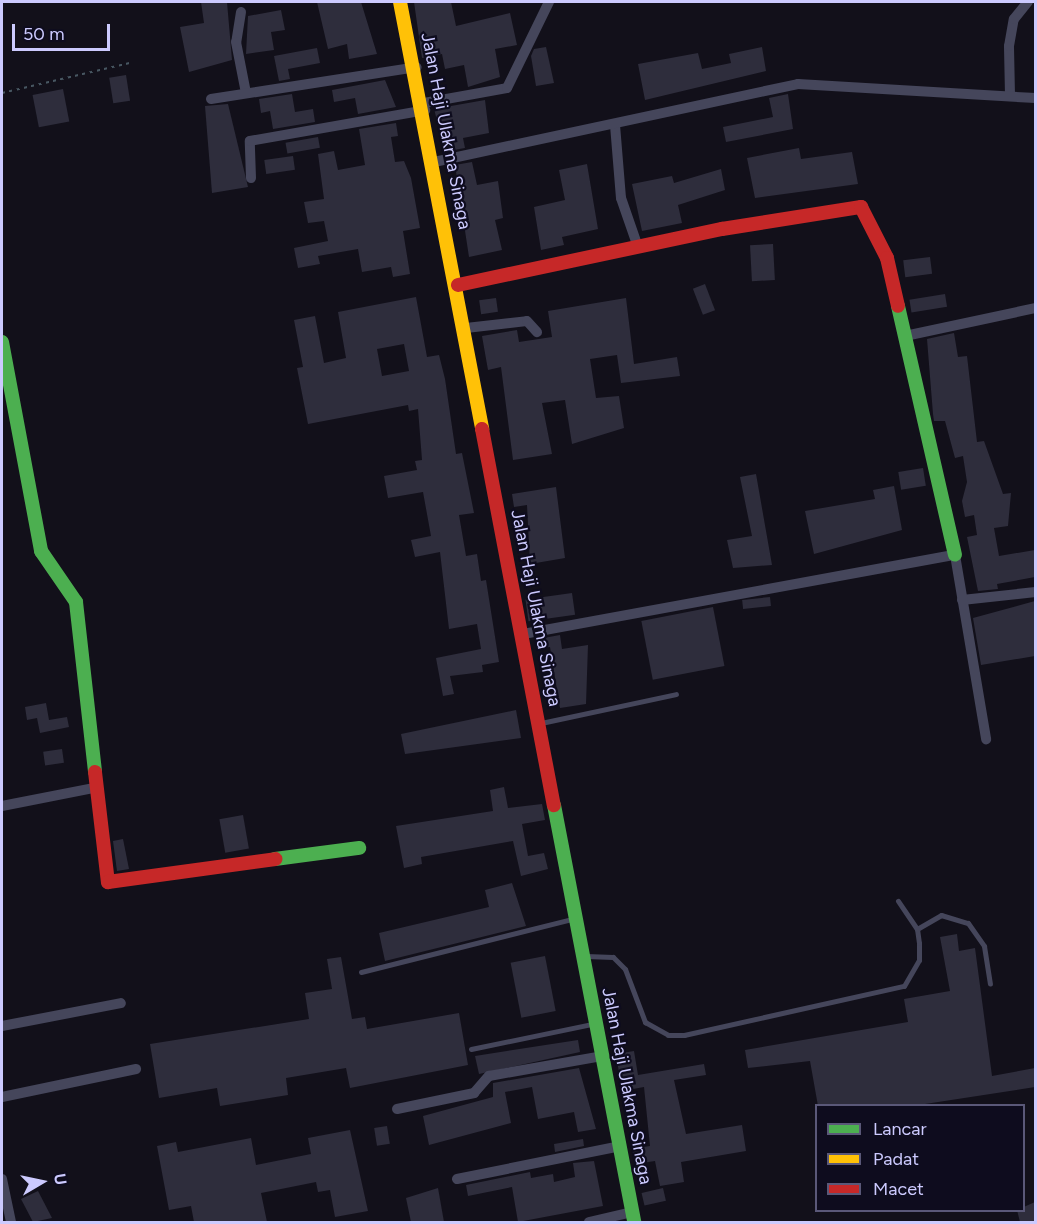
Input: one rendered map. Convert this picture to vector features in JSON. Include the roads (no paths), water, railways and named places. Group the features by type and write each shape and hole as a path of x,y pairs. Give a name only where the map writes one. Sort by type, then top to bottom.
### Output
{"street":[{"name":"Jalan Haji Ulakma Sinaga","path":"400,2 417,67 633,1217"},
{"path":"251,178 250,141 507,88 549,2"},
{"path":"1010,95 1009,46 1014,19 1028,2"},
{"path":"241,12 236,42 246,93"},
{"path":"211,99 417,67"},
{"path":"434,162 798,84 947,96 1010,95 1035,98"},
{"path":"615,125 621,198 638,247"},
{"path":"458,285 638,247 861,207 887,258 955,555 986,739"},
{"path":"905,336 1035,308"},
{"path":"466,328 527,321 537,332"},
{"path":"2,342 41,551 76,602 94,788 110,883 359,848"},
{"path":"523,634 955,555"},
{"path":"962,600 1035,592"},
{"path":"2,806 94,788"},
{"path":"2,1026 121,1003"},
{"path":"397,1109 474,1093 489,1076 603,1056"},
{"path":"2,1097 136,1069"},
{"path":"457,1179 621,1146"},
{"path":"2,1179 11,1222"},
{"path":"589,1222 633,1217"}],"lane":[{"path":"540,723 676,694"},
{"path":"584,956 613,957 625,969 645,1022 668,1035 684,1035 904,986 919,960 917,929 898,901"},
{"path":"917,929 941,915 968,923 984,946 990,984"},
{"path":"361,972 577,917"},
{"path":"471,1049 597,1023"}]}
